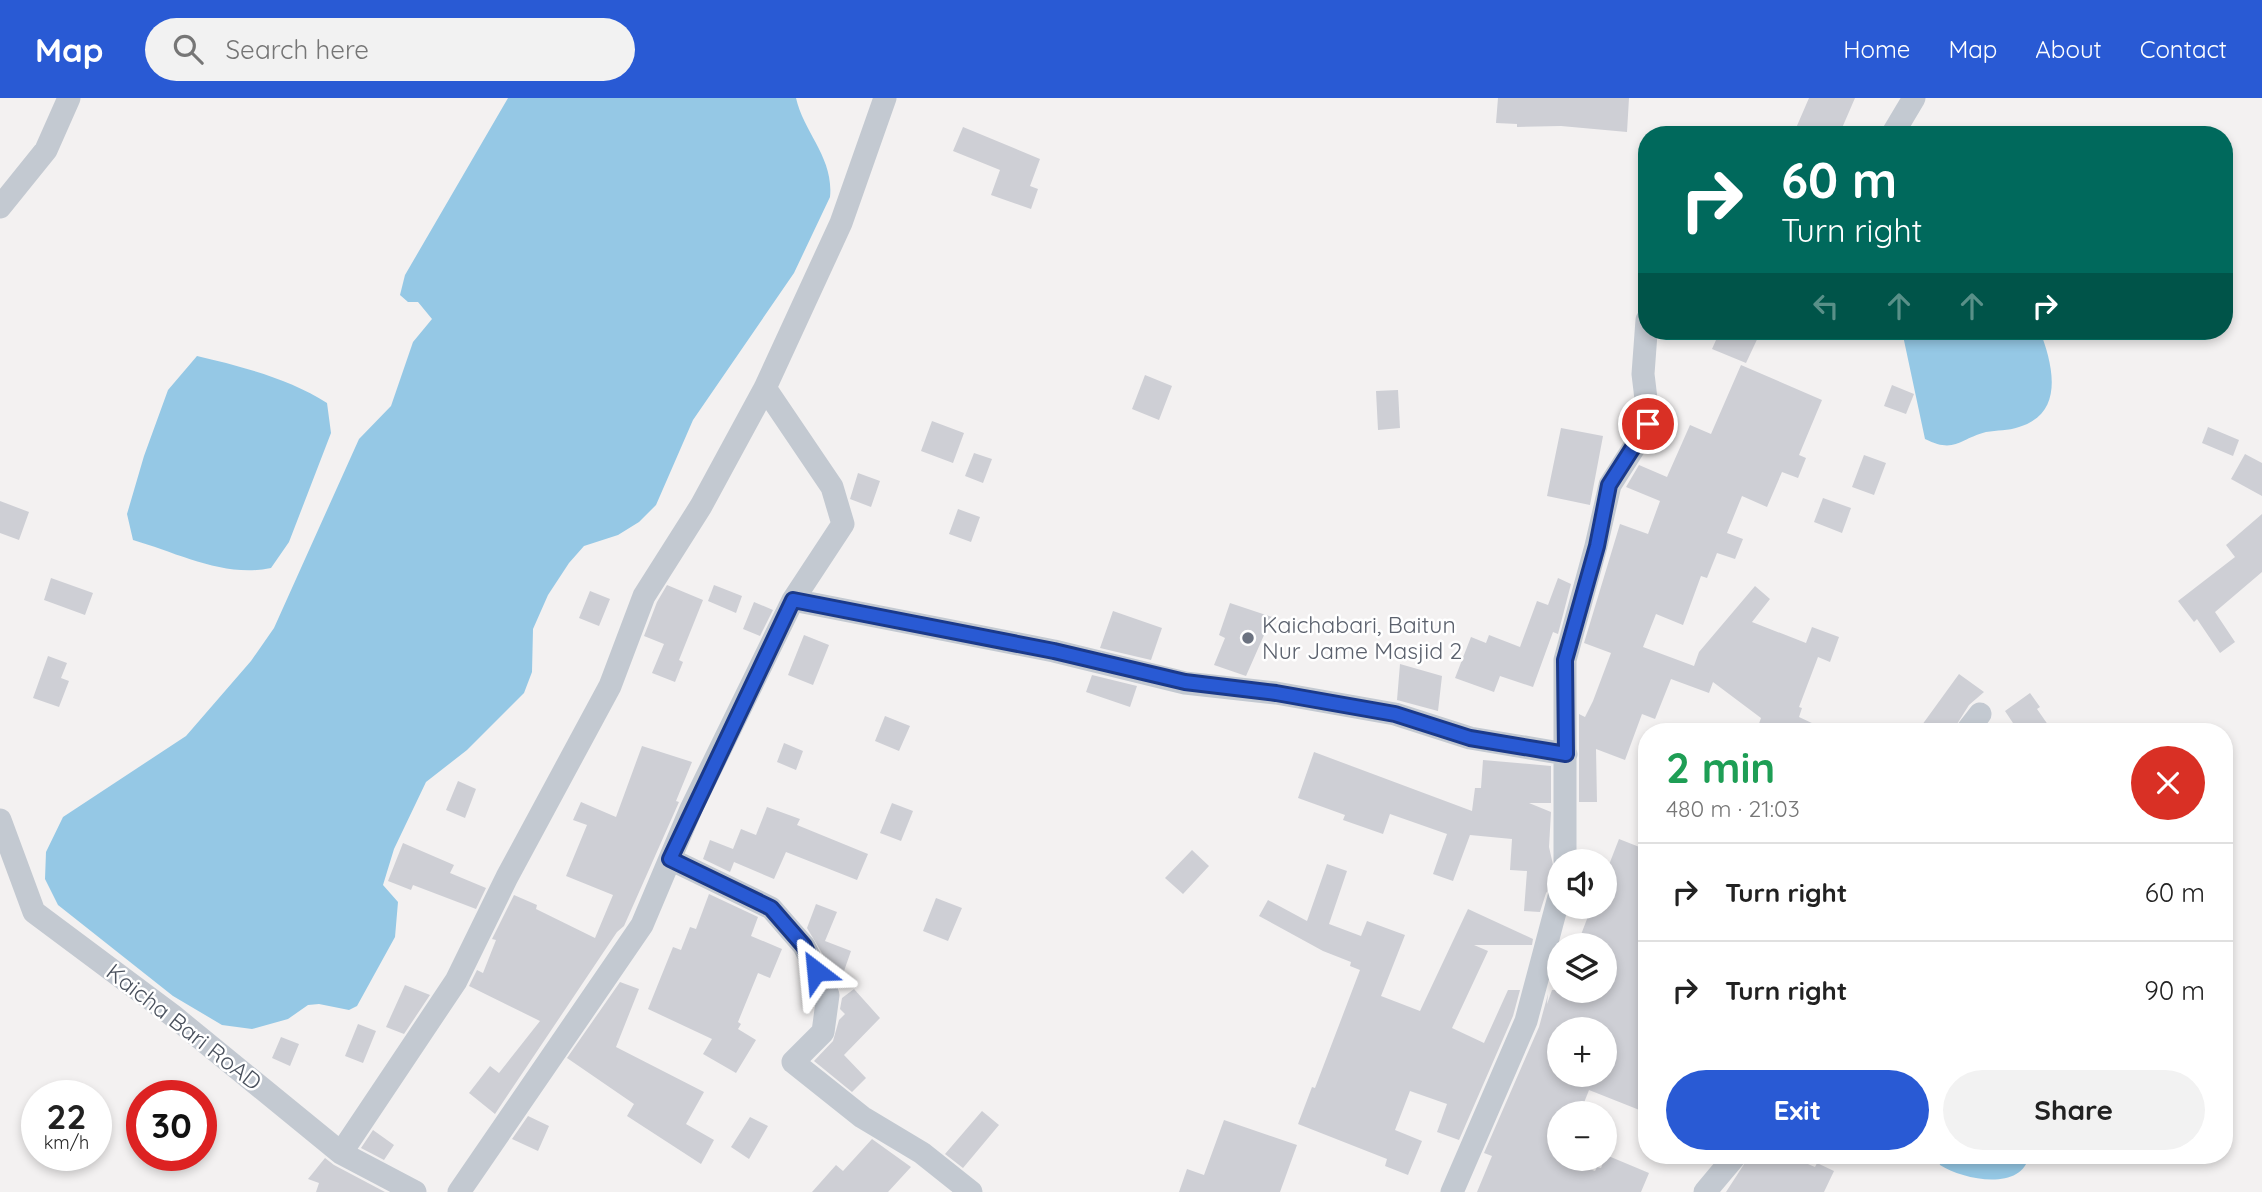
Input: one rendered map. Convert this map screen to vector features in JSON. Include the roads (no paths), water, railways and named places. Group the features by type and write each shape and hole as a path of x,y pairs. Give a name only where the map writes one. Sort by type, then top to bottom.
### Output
{"street":[{"path":"0,207 46,150 69,98"},
{"path":"341,1153 456,981 507,877 610,686 644,596 701,506 765,388 841,223 885,98"},
{"path":"1897,126 1913,98"},
{"path":"1564,849 1565,660 1597,546 1609,485 1648,424 1643,374 1646,340"},
{"path":"459,1192 642,925 670,859 793,600 843,524 832,487 765,388"},
{"path":"793,600 1054,651 1185,682 1276,693 1395,714 1470,738 1566,754"},
{"name":"Kaicha Bari RoAD","path":"0,821 34,912 172,1015 341,1153 415,1192"},
{"path":"670,859 771,908 804,946 828,995 823,1032 793,1062 862,1117 922,1153 971,1192"},
{"path":"1452,1192 1526,1021 1553,919"},
{"path":"1705,1192 1728,1164"}],"water":[{"path":"508,98 796,98 828,170 830,197 794,273 693,420 656,505 639,522 618,535 584,546 569,563 548,595 533,629 532,672 524,693 467,750 426,782 394,849 383,885 398,902 395,937 357,1006 349,1010 319,1004 308,1005 288,1019 252,1029 222,1025 173,996 58,905 45,879 46,852 63,817 186,736 251,661 274,628 359,439 391,406 413,342 432,319 418,302 408,302 400,295 405,275"},
{"path":"1904,340 2043,340 2049,358 2052,386 2044,411 2034,420 2011,429 1986,432 1957,444 1943,445 1925,439"},
{"path":"197,356 281,380 327,403 331,433 289,542 271,568 236,570 219,567 133,540 127,514 144,456 168,390"},
{"path":"2025,1164 2016,1174 1991,1180 1963,1175 1940,1165"}],"place":[{"name":"Kaichabari, Baitun Nur Jame Masjid 2","path":"1248,638"}]}
